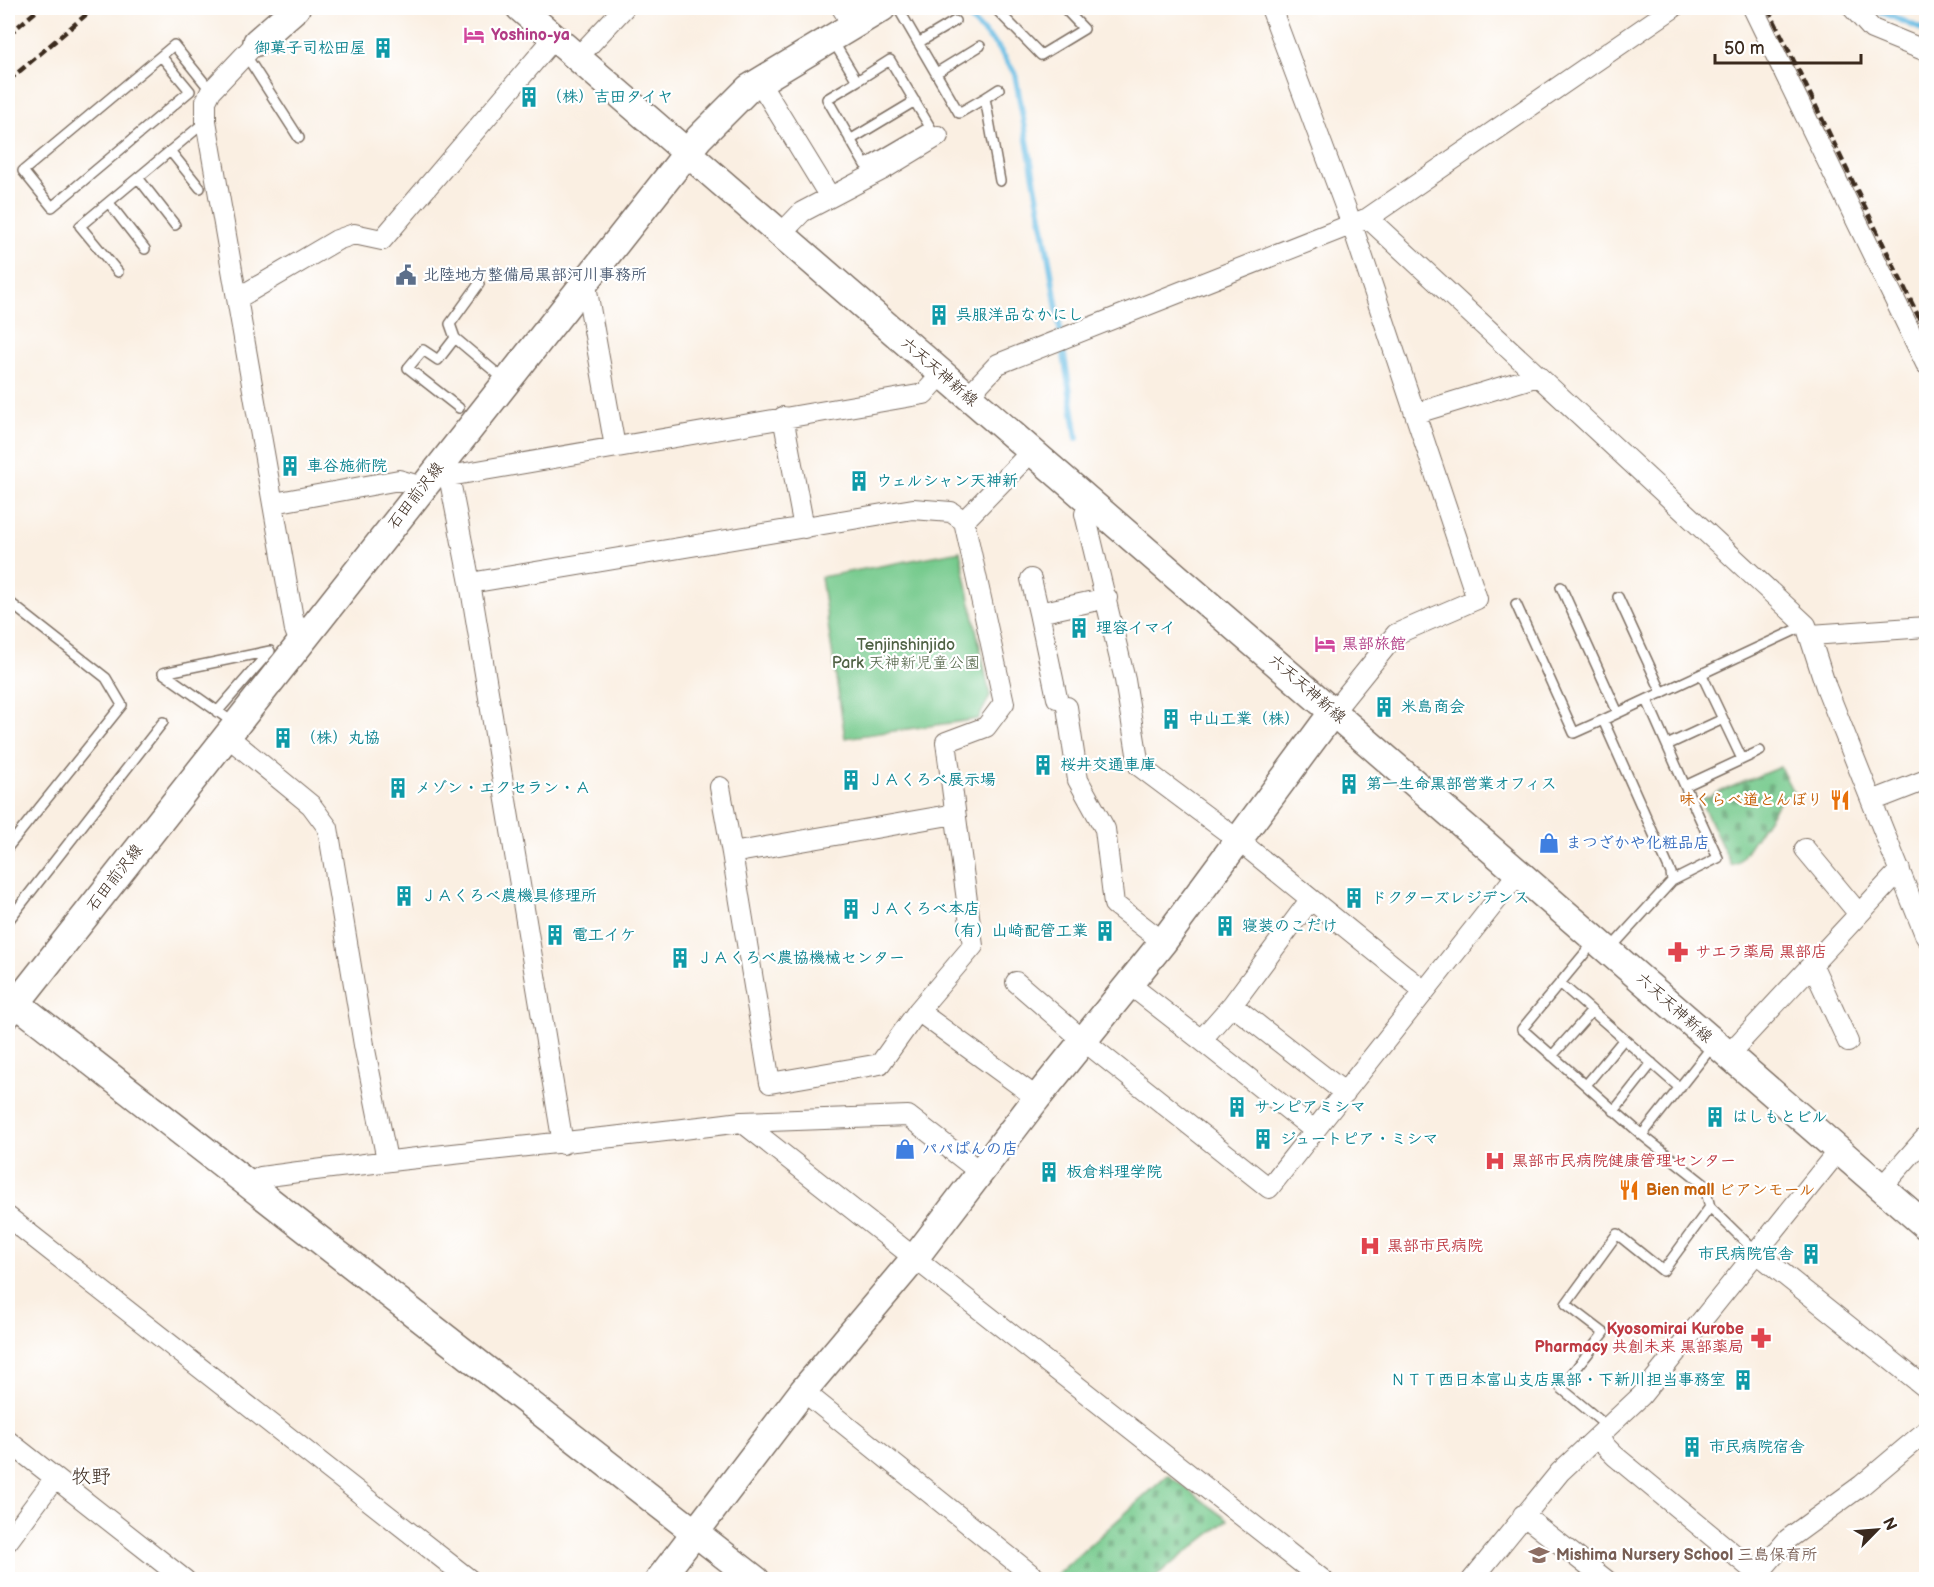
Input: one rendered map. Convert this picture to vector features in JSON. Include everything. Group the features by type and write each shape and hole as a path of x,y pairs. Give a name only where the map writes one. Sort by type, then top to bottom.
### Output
{"main road":[{"path":"519,8 687,153"},
{"name":"石田前沢線","path":"12,1008 227,724 300,643 436,478 506,381 687,153 749,88 842,23 882,8"},
{"path":"251,48 284,11"},
{"name":"六天天神新線","path":"687,153 1030,452 1090,499 1926,1226"},
{"path":"659,1580 803,1391 914,1259 1037,1098 1162,942 1333,712"},
{"path":"12,1008 250,1184 756,1580"}],"street":[{"path":"1271,8 1360,222 1417,413 1477,599 1396,634 1333,712"},
{"path":"968,396 998,364 1360,222 1673,8"},
{"path":"1753,8 1926,364"},
{"path":"1853,8 1872,29 1926,51"},
{"path":"578,57 616,10"},
{"path":"238,298 337,240 354,234 382,240 555,37"},
{"path":"251,48 210,92 206,101 206,121 295,630 300,643"},
{"path":"759,81 830,197"},
{"path":"781,234 802,212 939,136"},
{"path":"1360,222 1538,376 1809,630 1826,687 1926,937"},
{"path":"585,280 615,447"},
{"path":"274,503 399,480 436,478 924,394 942,375"},
{"path":"1417,413 1538,376"},
{"path":"783,417 804,528"},
{"path":"964,521 1030,452"},
{"path":"436,478 470,583 562,1144"},
{"path":"1090,499 1085,514 1125,680 1139,766 1238,840 1423,990"},
{"path":"470,583 913,509 951,512 964,521 1004,703 986,727 946,742 972,946 918,1011 880,1064 770,1083 720,787"},
{"path":"1031,579 1062,702 1078,780 1105,829 1114,904 1162,942"},
{"path":"1039,613 1107,598"},
{"path":"1809,630 1926,627"},
{"path":"227,724 311,805 328,828 364,1045 387,1160"},
{"path":"1872,801 1926,780"},
{"path":"732,853 955,814"},
{"path":"1804,849 1859,914"},
{"path":"1721,1050 1812,964 1900,870"},
{"path":"1016,982 1084,1041 1269,1188 1423,990 1519,873"},
{"path":"1201,1040 1232,1005 1310,900"},
{"path":"1812,964 1848,1042"},
{"path":"1129,984 1315,1131"},
{"path":"1232,1005 1345,1093"},
{"path":"918,1011 1037,1098"},
{"path":"250,1184 261,1177 387,1160 562,1144 742,1122 908,1116 980,1172"},
{"path":"742,1122 1323,1580"},
{"path":"1881,1188 1926,1137"},
{"path":"1472,1580 1560,1472 1641,1396 1838,1151"},
{"path":"8,1217 470,1580"},
{"path":"1757,1253 1926,1388"},
{"path":"803,1391 1038,1580"},
{"path":"1603,1433 1615,1456 1759,1577 1788,1539 1862,1485 1926,1431"},
{"path":"8,1441 185,1580"},
{"path":"8,1541 55,1479"},
{"path":"1523,1515 1606,1580"}],"lane":[{"path":"897,8 959,113 999,89"},
{"path":"995,8 1041,55 1084,28 1064,8"},
{"path":"918,43 955,21"},
{"path":"842,23 856,81"},
{"path":"161,56 190,92 52,207 23,171 174,45 210,92"},
{"path":"936,73 981,46"},
{"path":"251,48 299,138"},
{"path":"890,60 915,101 930,127 865,165 827,99 890,60"},
{"path":"984,98 1000,181"},
{"path":"850,140 915,101"},
{"path":"118,272 80,226 206,121"},
{"path":"171,152 200,188"},
{"path":"139,179 175,225"},
{"path":"109,203 145,249"},
{"path":"479,284 450,324 455,338 506,381"},
{"path":"455,338 438,360 423,350 408,368 459,408"},
{"path":"1561,587 1618,712"},
{"path":"1618,597 1662,693"},
{"path":"8,601 106,678 122,705 8,847"},
{"path":"1516,604 1574,733 1809,630"},
{"path":"270,651 255,668 227,724 163,673 270,651"},
{"path":"1702,675 1742,759"},
{"path":"1647,700 1718,858 1672,881 1560,983 1522,1029 1642,1135 1704,1184 1710,1207 1757,1253"},
{"path":"1667,745 1723,719"},
{"path":"1603,720 1671,873 1672,881"},
{"path":"8,921 164,722"},
{"path":"1685,786 1760,751"},
{"path":"1560,983 1680,1088"},
{"path":"1552,1056 1592,1011"},
{"path":"1586,1085 1624,1039"},
{"path":"1642,1135 1680,1088 1721,1050"},
{"path":"1614,1111 1652,1064"},
{"path":"1603,1433 1561,1388 1604,1333 1566,1304 1617,1234 1663,1271 1710,1207"}],"green space":[{"name":"Tenjinshinjido Park 天神新児童公園","path":"960,551 990,696 978,719 845,738 821,577"},
{"path":"1780,767 1794,794 1779,802 1739,862 1731,865 1700,800"},
{"path":"1168,1475 1228,1520 1152,1579 1052,1579"}],"waterway":[{"path":"960,8 998,47 1015,74 1051,271 1077,438"},
{"path":"1873,8 1926,31"}],"railway":[{"path":"8,35 40,8"},
{"path":"8,81 94,8"},
{"path":"1768,8 1926,332"}],"place":[{"name":"Yoshino-ya","path":"474,35"},
{"name":"御菓子司松田屋","path":"383,48"},
{"name":"（株）吉田タイヤ","path":"529,97"},
{"name":"北陸地方整備局黒部河川事務所","path":"406,275"},
{"name":"呉服洋品なかにし","path":"939,315"},
{"name":"車谷施術院","path":"290,466"},
{"name":"ウェルシャン天神新","path":"859,481"},
{"name":"理容イマイ","path":"1079,628"},
{"name":"黒部旅館","path":"1325,644"},
{"name":"米島商会","path":"1384,707"},
{"name":"中山工業（株）","path":"1171,719"},
{"name":"（株）丸協","path":"283,738"},
{"name":"桜井交通車庫","path":"1043,765"},
{"name":"ＪＡくろべ展示場","path":"851,780"},
{"name":"第一生命黒部営業オフィス","path":"1349,784"},
{"name":"メゾン・エクセラン・Ａ","path":"398,788"},
{"name":"味くらべ道とんぼり","path":"1840,800"},
{"name":"まつざかや化粧品店","path":"1549,843"},
{"name":"ＪＡくろべ農機具修理所","path":"404,896"},
{"name":"ドクターズレジデンス","path":"1354,898"},
{"name":"ＪＡくろべ本店","path":"851,909"},
{"name":"寝装のこだけ","path":"1225,926"},
{"name":"（有）山崎配管工業","path":"1105,931"},
{"name":"電工イケ","path":"555,935"},
{"name":"サエラ薬局 黒部店","path":"1678,952"},
{"name":"ＪＡくろべ農協機械センター","path":"680,958"},
{"name":"サンピアミシマ","path":"1237,1107"},
{"name":"はしもとビル","path":"1715,1117"},
{"name":"ジュートピア・ミシマ","path":"1263,1139"},
{"name":"パパぱんの店","path":"905,1149"},
{"name":"黒部市民病院健康管理センター","path":"1495,1161"},
{"name":"板倉料理学院","path":"1049,1172"},
{"name":"Bien mall ビアンモール","path":"1629,1190"},
{"name":"黒部市民病院","path":"1370,1246"},
{"name":"市民病院官舎","path":"1811,1254"},
{"name":"Kyosomirai Kurobe Pharmacy 共創未来 黒部薬局","path":"1761,1338"},
{"name":"ＮＴＴ西日本富山支店黒部・下新川担当事務室","path":"1743,1380"},
{"name":"市民病院宿舎","path":"1692,1447"},
{"name":"Mishima Nursery School 三島保育所","path":"1539,1555"}],"district":[{"name":"牧野","path":"91,1477"}]}
